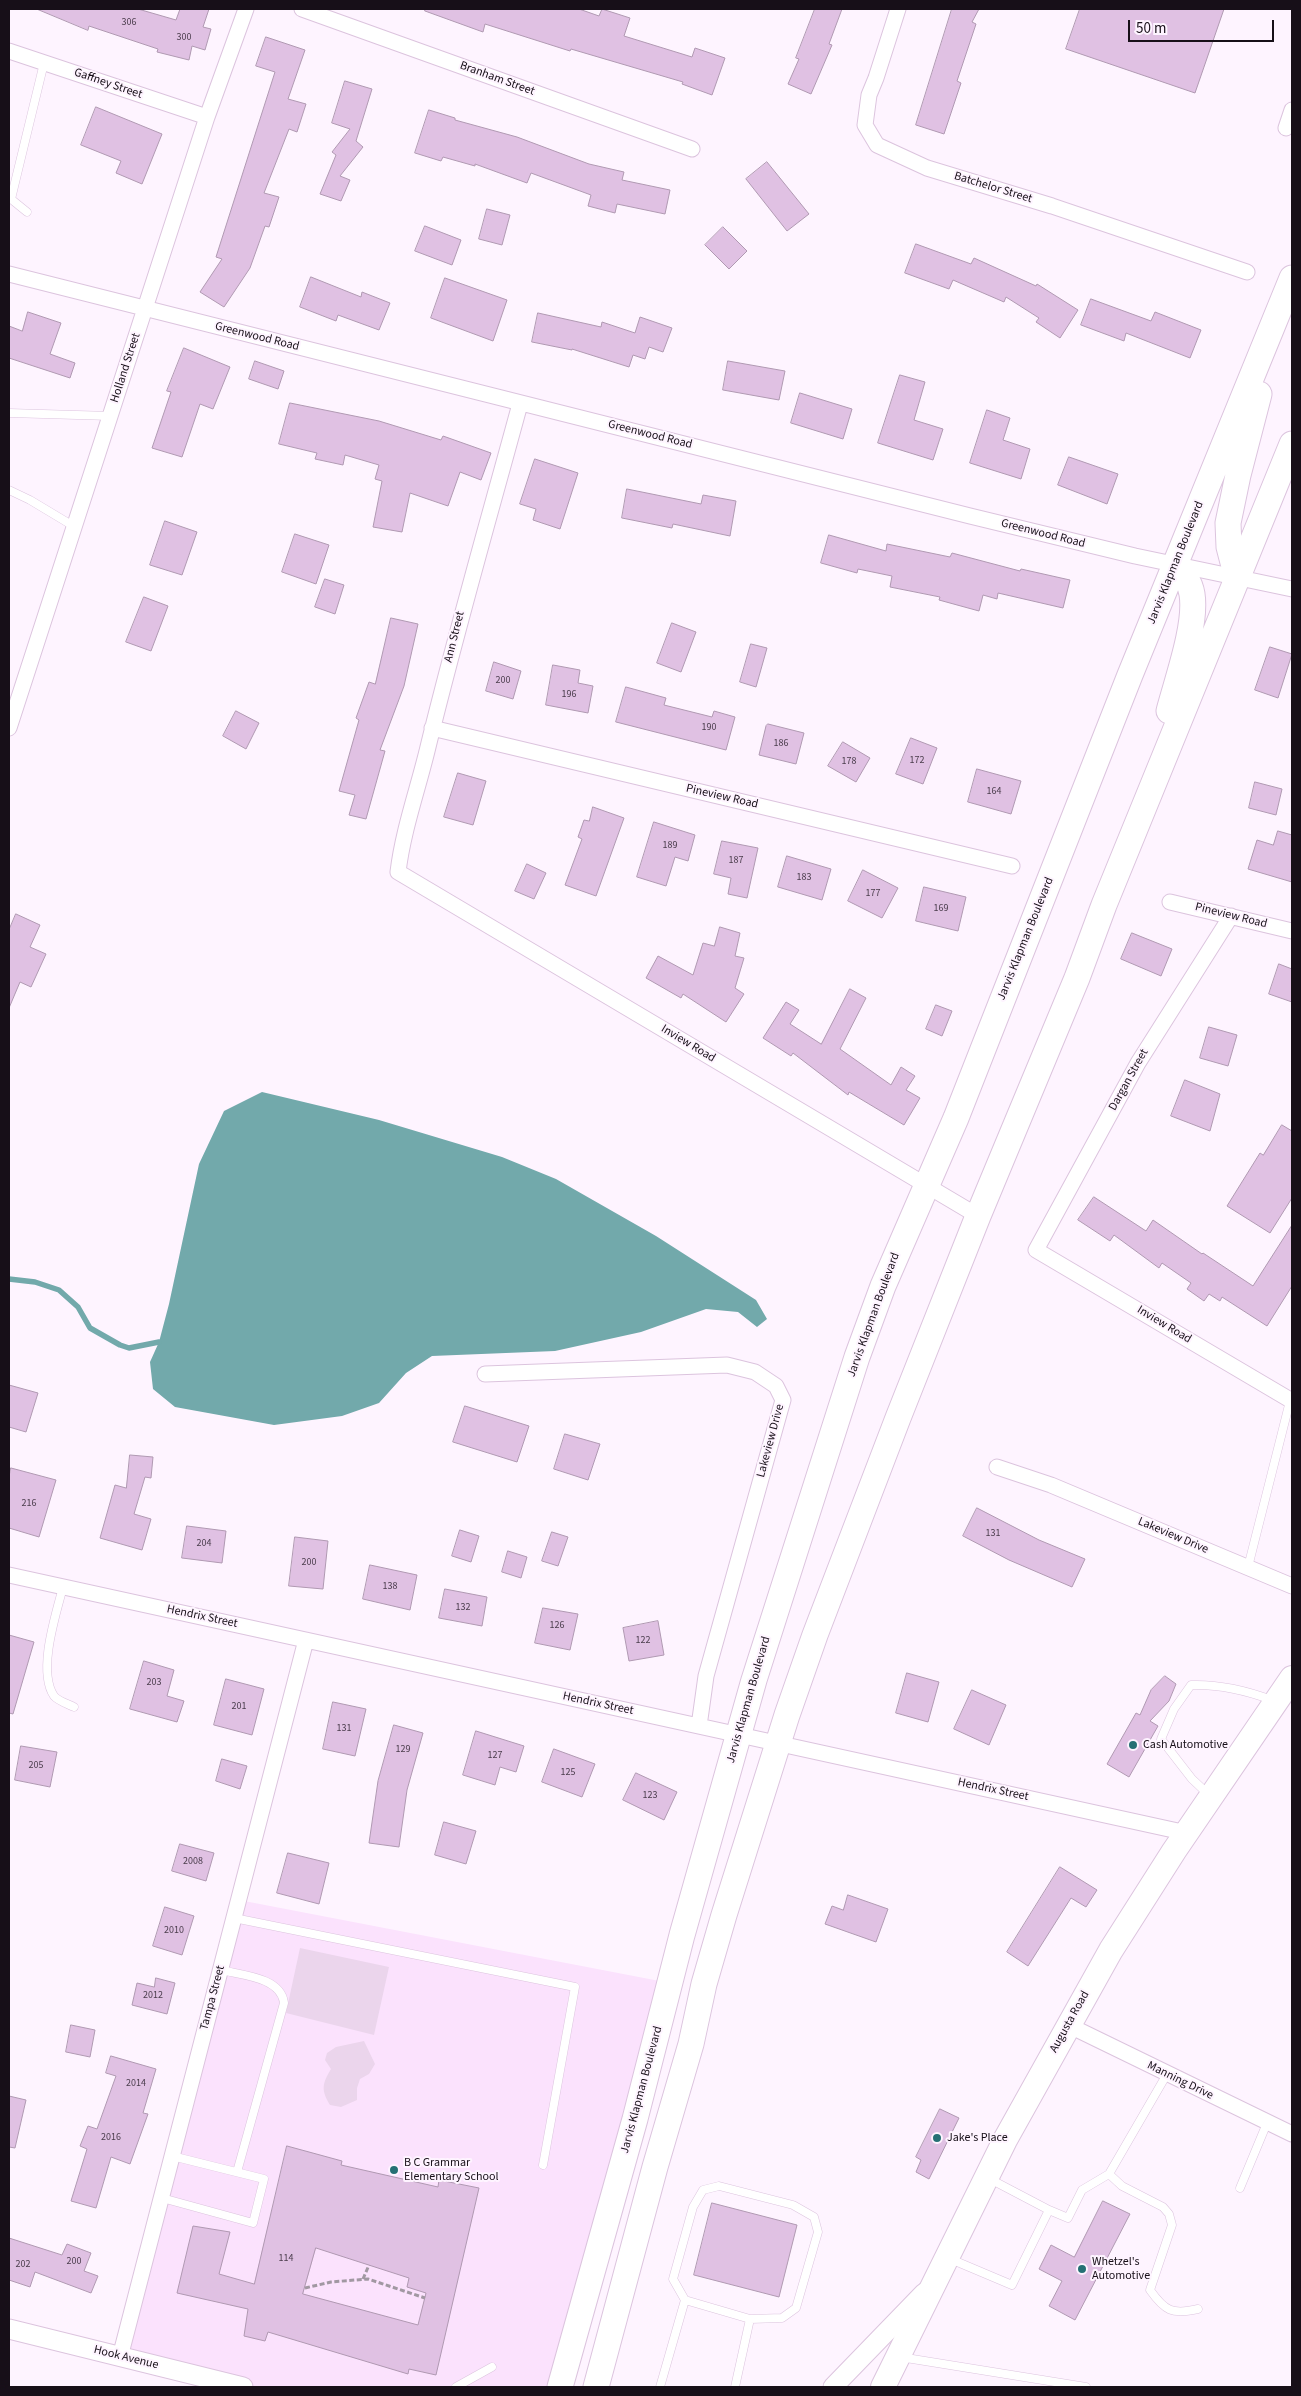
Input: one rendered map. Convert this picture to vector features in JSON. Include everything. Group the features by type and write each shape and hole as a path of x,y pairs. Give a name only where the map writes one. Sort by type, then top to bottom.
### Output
{"highway":[{"name":"Jarvis Klapman Boulevard","path":"560,2387 635,2119 682,1935 739,1734 793,1554 857,1357 883,1286 928,1186 1175,565 1292,278"},
{"path":"1237,578 1230,558 1227,537 1231,506 1280,309"},
{"path":"596,2387 655,2166 691,2044 724,1915 778,1743 818,1626 978,1216 1077,978 1292,444"},
{"path":"1142,813 1185,649 1193,604 1189,583 1185,575 1175,565"}],"main road":[{"name":"Augusta Road","path":"883,2387 958,2238 986,2176 1111,1950 1187,1832 1292,1678"}],"street":[{"name":"Holland Street","path":"9,728 207,117 246,9"},
{"name":"Branham Street","path":"302,9 692,149"},
{"name":"Batchelor Street","path":"898,9 869,95 865,125 877,145 927,168 1052,206 1247,272"},
{"name":"Gaffney Street","path":"9,51 207,117"},
{"path":"1286,128 1292,110"},
{"name":"Greenwood Road","path":"9,274 970,516 1175,565 1292,589"},
{"name":"Ann Street","path":"398,872 402,844 462,612 520,404"},
{"name":"Pineview Road","path":"432,728 1012,866"},
{"name":"Inview Road","path":"398,872 978,1216"},
{"name":"Pineview Road","path":"1170,902 1292,931"},
{"name":"Dargan Street","path":"1036,1250 1138,1063 1231,916"},
{"name":"Inview Road","path":"1036,1250 1291,1399"},
{"name":"Lakeview Drive","path":"485,1374 727,1365 755,1372 776,1386 783,1400 706,1676 699,1726"},
{"name":"Lakeview Drive","path":"997,1467 1051,1485 1292,1586"},
{"name":"Hendrix Street","path":"9,1575 1187,1832"},
{"name":"Tampa Street","path":"120,2357 306,1640"},
{"name":"Manning Drive","path":"1068,2026 1292,2134"},
{"path":"833,2387 937,2279"},
{"name":"Hook Avenue","path":"9,2329 243,2387"}],"lane":[{"path":"27,212 11,199 44,62"},
{"path":"9,413 111,416"},
{"path":"9,490 75,526"},
{"path":"1248,1567 1291,1399"},
{"path":"63,1587 48,1657 48,1684 55,1698 74,1707"},
{"path":"1211,1798 1192,1779 1161,1739 1174,1708 1191,1685 1212,1684 1240,1690 1276,1702"},
{"path":"234,1918 575,1987 543,2165"},
{"path":"220,1970 264,1981 277,1987 283,1995 284,2003 237,2172"},
{"path":"986,2176 1048,2210 1068,2218 1082,2190 1108,2174 1167,2074"},
{"path":"1240,2188 1267,2123"},
{"path":"162,2198 253,2223 264,2179 172,2156"},
{"path":"1108,2174 1122,2186 1163,2208 1169,2214 1172,2225 1150,2290 1161,2306 1179,2313 1198,2309"},
{"path":"719,2186 793,2206 814,2218 818,2232 796,2308 782,2318 750,2319 685,2300 673,2279 693,2207 703,2190 719,2186"},
{"path":"947,2258 1012,2285 1048,2210"},
{"path":"660,2387 685,2300"},
{"path":"735,2387 750,2319"},
{"path":"898,2357 1086,2387"},
{"path":"456,2387 492,2367"}],"path":[{"path":"363,2279 369,2265"},
{"path":"304,2288 331,2282 363,2279 387,2284 404,2292 425,2298"}],"shaded area":[{"name":"B C Grammar Elementary School","path":"239,1900 670,1983 562,2387 241,2387 120,2357"},
{"path":"300,1948 389,1967 374,2035 286,2013"},
{"path":"364,2041 375,2064 369,2074 360,2079 357,2088 357,2100 341,2107 330,2105 324,2091 326,2079 331,2069 325,2060 327,2053 336,2047"}],"water":[{"path":"262,1092 379,1120 502,1157 556,1179 656,1236 756,1300 767,1319 757,1327 738,1312 706,1309 641,1332 555,1351 432,1356 406,1373 379,1403 342,1416 274,1425 175,1407 153,1389 150,1362 159,1342 169,1304 199,1164 224,1111"}],"building":[{"path":"37,9 138,9 176,20 180,9 209,9 203,27 211,29 205,50 192,46 189,60 157,52 158,49 89,26 88,30"},
{"path":"425,9 579,9 599,16 602,9 630,18 624,36 692,57 695,48 725,58 712,95 682,84 683,82 571,49 570,51 485,24 483,32 425,11"},
{"path":"815,9 842,9 829,44 832,45 811,94 788,84 799,59 796,58"},
{"path":"952,9 979,9 972,22 976,24 957,81 961,83 944,134 916,125"},
{"path":"1080,9 1224,9 1195,93 1066,49"},
{"path":"266,37 305,50 288,99 306,104 297,132 289,129 264,193 279,197 269,227 265,226 250,268 224,307 200,292 222,259 216,257 275,72 256,66"},
{"path":"345,81 372,89 356,141 363,147 340,176 350,180 341,201 320,194 336,155 332,152 350,129 332,123"},
{"path":"96,107 162,134 142,184 116,173 121,161 81,145"},
{"path":"429,110 455,118 455,120 517,137 589,164 624,172 622,180 670,190 665,214 617,204 615,213 588,206 591,195 531,173 527,183 475,164 475,166 443,157 441,161 415,153"},
{"path":"767,162 809,214 787,231 746,179"},
{"path":"487,209 510,215 502,245 479,239"},
{"path":"425,226 461,240 452,265 415,251"},
{"path":"723,227 747,251 729,269 705,245"},
{"path":"916,244 971,264 974,258 1036,286 1037,284 1078,310 1060,338 1036,322 1039,318 1006,297 1004,302 953,280 949,289 905,273"},
{"path":"311,277 361,297 362,292 390,303 379,330 338,315 336,321 300,307"},
{"path":"445,278 507,300 493,341 431,318"},
{"path":"1091,299 1151,321 1155,312 1201,330 1190,358 1126,333 1124,341 1081,325"},
{"path":"28,312 61,323 50,354 75,363 70,378 9,358 9,326 22,331"},
{"path":"538,313 601,327 602,322 635,333 640,317 672,328 663,352 649,347 645,359 633,355 629,367 572,349 532,342"},
{"path":"184,348 230,367 213,409 200,404 182,457 152,448 171,392 167,391"},
{"path":"255,361 284,371 278,389 249,379"},
{"path":"728,361 785,371 779,400 723,390"},
{"path":"900,375 925,382 914,420 943,429 933,460 878,443"},
{"path":"800,393 852,409 843,439 791,423"},
{"path":"290,403 379,421 441,440 443,436 491,453 481,480 460,472 448,506 410,493 402,532 373,527 382,481 375,479 379,465 345,455 343,465 315,459 317,453 279,444"},
{"path":"987,410 1010,418 1003,440 1030,449 1021,479 970,463"},
{"path":"1069,457 1118,474 1107,504 1058,485"},
{"path":"535,459 578,473 560,529 533,520 536,509 520,504"},
{"path":"627,489 701,504 703,495 736,501 730,536 673,524 672,528 622,518"},
{"path":"165,521 197,532 182,575 150,565"},
{"path":"295,534 329,545 316,584 282,572"},
{"path":"829,535 886,551 887,544 950,557 952,553 1020,571 1021,569 1070,580 1063,608 998,593 997,599 983,595 979,611 939,600 940,597 890,587 892,576 858,569 857,573 821,563"},
{"path":"325,579 344,585 335,614 315,607"},
{"path":"144,597 168,606 151,651 126,642"},
{"path":"391,618 418,624 404,686 380,750 385,751 366,819 349,815 355,795 339,791 359,720 356,718 369,682 375,684"},
{"path":"672,623 696,632 681,672 657,663"},
{"path":"751,644 767,648 756,687 740,682"},
{"path":"1270,647 1292,654 1278,698 1255,690"},
{"path":"494,662 521,671 513,699 486,691"},
{"path":"553,665 580,670 578,683 593,686 588,713 546,705"},
{"path":"626,687 666,698 664,705 712,717 714,711 735,717 726,750 616,722"},
{"path":"236,711 259,723 246,749 223,736"},
{"path":"768,724 804,733 796,764 759,755"},
{"path":"911,738 937,748 923,784 896,774"},
{"path":"843,742 870,758 856,782 828,766"},
{"path":"977,769 1021,781 1011,814 968,802"},
{"path":"458,773 486,781 473,825 444,817"},
{"path":"1255,782 1282,789 1276,815 1249,808"},
{"path":"593,807 624,818 596,896 565,885 582,839 578,837 584,820 589,821"},
{"path":"654,822 695,835 688,861 675,857 666,886 637,877"},
{"path":"1278,831 1292,835 1292,882 1248,869 1257,840 1273,845"},
{"path":"722,841 758,848 747,898 728,894 731,878 714,874"},
{"path":"787,856 831,869 822,900 778,887"},
{"path":"527,864 546,873 534,899 515,891"},
{"path":"863,870 898,888 882,918 848,901"},
{"path":"924,887 966,897 958,931 916,921"},
{"path":"16,914 40,925 30,947 46,954 31,987 20,982 9,1008 9,930"},
{"path":"720,927 740,933 735,956 744,958 735,988 744,994 726,1022 683,994 681,998 646,978 658,956 693,975 703,943 714,946"},
{"path":"1132,933 1172,949 1161,976 1121,959"},
{"path":"1279,964 1292,969 1292,1002 1269,994"},
{"path":"850,989 866,998 840,1049 891,1085 901,1067 915,1076 906,1090 920,1098 904,1125 849,1092 848,1095 793,1053 791,1056 763,1038 786,1002 799,1010 790,1024 821,1044"},
{"path":"936,1005 952,1011 942,1036 926,1029"},
{"path":"1209,1027 1237,1035 1228,1066 1200,1058"},
{"path":"1185,1080 1220,1094 1210,1131 1171,1116"},
{"path":"1282,1125 1292,1131 1292,1198 1270,1233 1227,1206 1260,1153 1263,1155"},
{"path":"1094,1197 1146,1231 1153,1220 1253,1286 1292,1225 1292,1286 1267,1326 1222,1297 1220,1301 1209,1294 1204,1301 1187,1289 1191,1283 1162,1263 1159,1268 1114,1235 1110,1241 1078,1220"},
{"path":"9,1385 38,1393 26,1432 9,1427"},
{"path":"465,1406 529,1426 517,1462 453,1442"},
{"path":"565,1434 600,1444 588,1480 554,1469"},
{"path":"130,1455 153,1457 151,1478 145,1477 134,1514 151,1519 142,1550 100,1538 115,1485 126,1488"},
{"path":"11,1468 56,1480 39,1537 9,1528 9,1477"},
{"path":"977,1508 1039,1540 1085,1559 1072,1587 1009,1560 963,1536"},
{"path":"187,1526 226,1531 222,1563 182,1558"},
{"path":"460,1530 479,1536 471,1562 452,1556"},
{"path":"552,1532 568,1537 558,1566 542,1561"},
{"path":"295,1537 328,1541 323,1589 289,1586"},
{"path":"508,1551 527,1557 521,1578 502,1572"},
{"path":"370,1565 417,1575 410,1610 363,1599"},
{"path":"445,1589 487,1597 482,1626 439,1618"},
{"path":"543,1608 578,1614 570,1650 535,1643"},
{"path":"658,1621 664,1655 629,1661 623,1628"},
{"path":"9,1635 34,1642 13,1714 9,1713"},
{"path":"144,1661 174,1670 167,1696 184,1701 177,1722 130,1709"},
{"path":"907,1673 939,1682 928,1722 896,1713"},
{"name":"Cash Automotive","path":"1165,1676 1176,1684 1169,1701 1150,1721 1158,1726 1129,1777 1107,1764 1136,1713 1140,1715 1151,1690"},
{"path":"226,1679 264,1689 252,1735 214,1725"},
{"path":"972,1690 1006,1705 989,1745 954,1729"},
{"path":"333,1702 366,1709 355,1756 323,1749"},
{"path":"394,1725 423,1733 407,1790 399,1847 369,1843 378,1781"},
{"path":"476,1731 524,1746 516,1772 500,1767 495,1785 463,1775"},
{"path":"21,1746 57,1752 50,1787 15,1780"},
{"path":"554,1749 595,1764 582,1797 542,1782"},
{"path":"222,1759 247,1766 240,1789 216,1781"},
{"path":"636,1773 677,1792 664,1820 623,1800"},
{"path":"444,1822 476,1831 466,1864 435,1855"},
{"path":"180,1844 214,1853 206,1881 172,1871"},
{"path":"288,1853 329,1863 319,1904 277,1893"},
{"path":"1060,1867 1097,1890 1086,1907 1071,1898 1028,1966 1007,1952"},
{"path":"848,1895 888,1909 876,1942 825,1924 832,1906 843,1910"},
{"path":"165,1907 194,1916 182,1955 153,1946"},
{"path":"156,1978 175,1983 167,2014 132,2005 137,1983 154,1987"},
{"path":"71,2025 95,2030 90,2057 66,2052"},
{"path":"111,2056 156,2069 143,2113 148,2114 130,2164 111,2157 96,2208 71,2201 87,2149 80,2146 88,2126 97,2129 116,2076 106,2073"},
{"path":"9,2096 26,2100 15,2148 9,2147"},
{"name":"Jake's Place","path":"940,2109 959,2118 929,2179 916,2172 921,2160 916,2157"},
{"path":"287,2146 342,2161 341,2165 438,2187 439,2180 479,2188 436,2375 409,2369 408,2374 268,2332 265,2341 244,2336 248,2309 177,2293 193,2226 230,2232 219,2274 254,2284","holes":["316,2248 409,2278 407,2287 426,2293 418,2325 303,2294"]},
{"path":"1103,2201 1130,2214 1075,2320 1049,2306 1062,2281 1039,2269 1051,2245 1074,2257"},
{"path":"712,2203 797,2225 779,2297 694,2275"},
{"path":"9,2238 62,2255 67,2244 91,2253 84,2271 98,2276 91,2293 35,2272 30,2287 9,2280"}],"waterway":[{"path":"9,1279 35,1282 59,1290 78,1307 90,1328 120,1345 129,1348 159,1342"}],"place":[{"name":"Cash Automotive","path":"1133,1745"},
{"name":"Jake's Place","path":"937,2138"},
{"name":"B C Grammar Elementary School","path":"394,2170"},
{"name":"Whetzel's Automotive","path":"1082,2269"}]}
